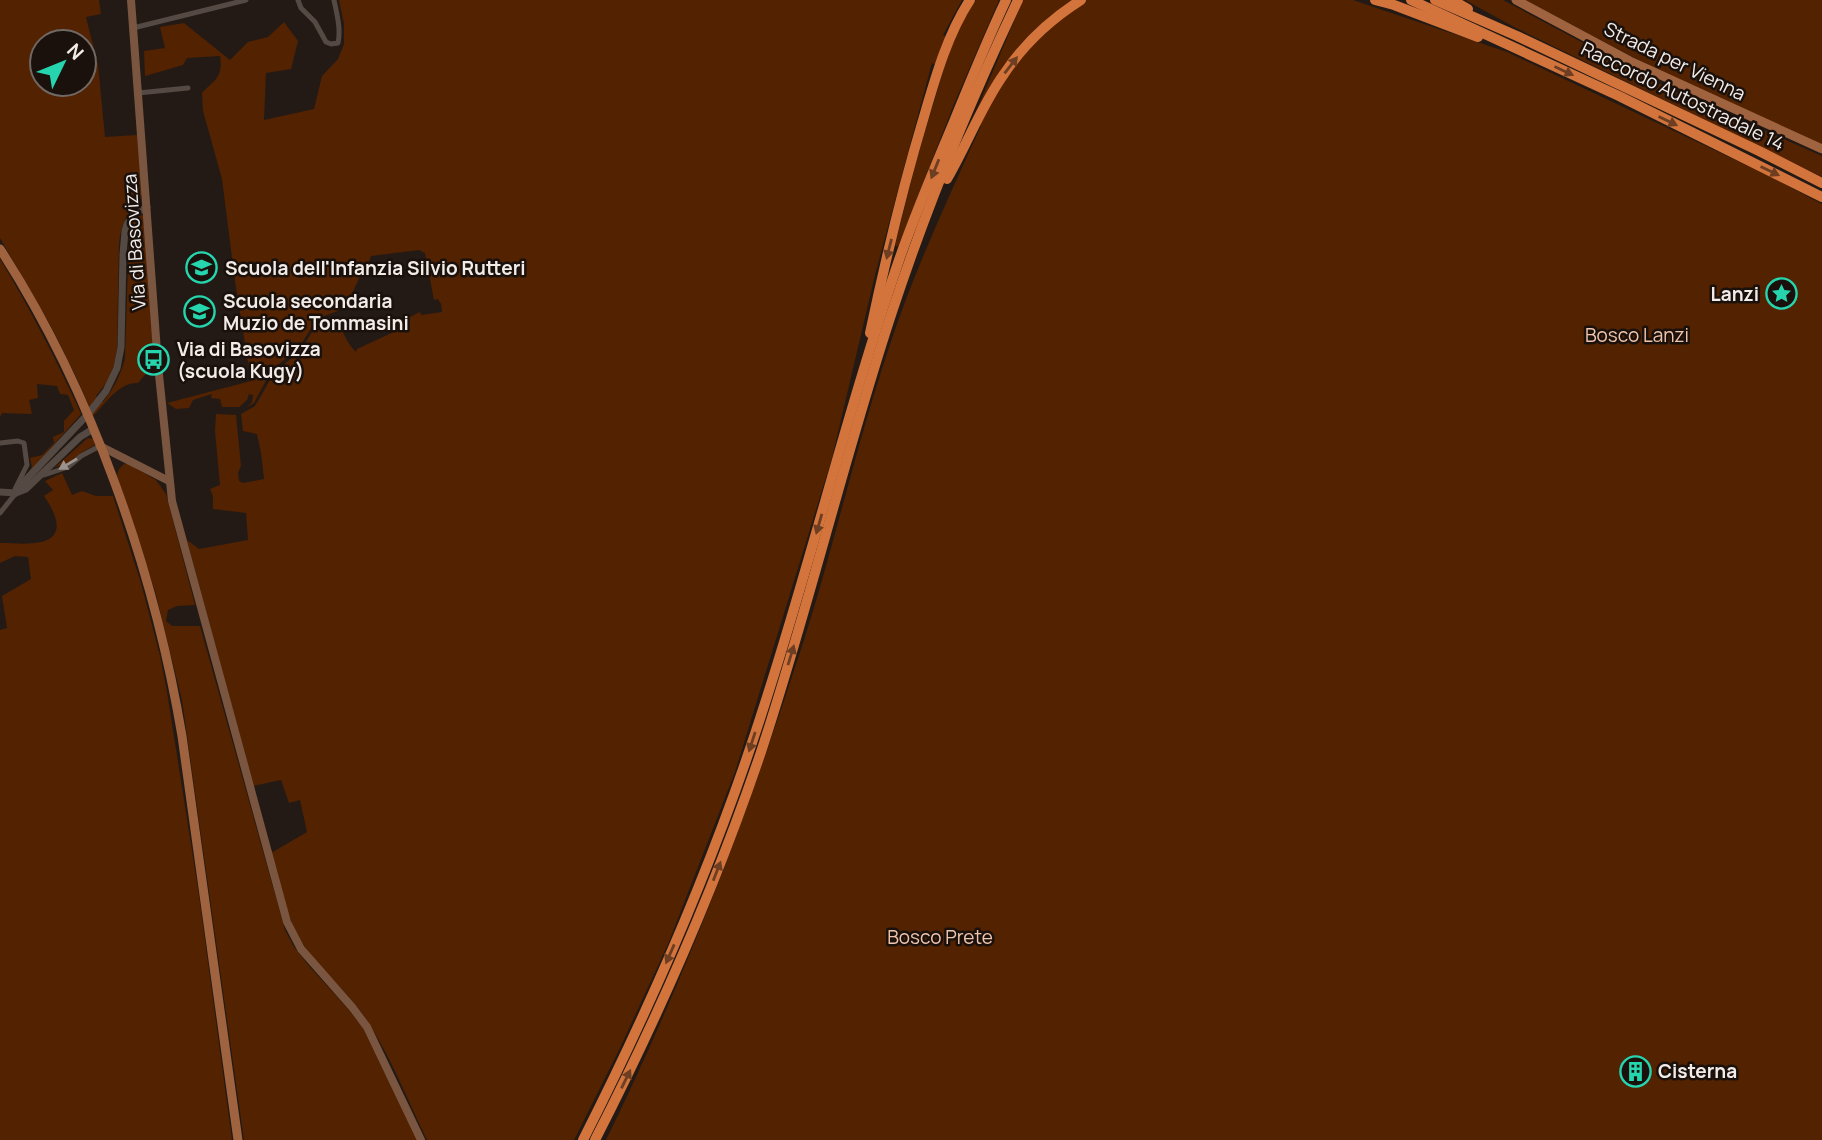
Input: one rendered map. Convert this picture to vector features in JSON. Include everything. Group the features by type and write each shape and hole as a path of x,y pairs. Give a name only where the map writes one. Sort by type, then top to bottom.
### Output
{"highway":[{"path":"857,393 882,276 916,143 950,39 970,0"},
{"path":"595,1140 664,995 734,827 777,701 892,313 1006,0"},
{"path":"583,1140 629,1048 693,903 724,822 767,698 899,260 965,108 1018,0"},
{"path":"933,198 948,177 999,82 1014,60 1046,26 1082,0"},
{"path":"1376,0 1509,50 1525,52"},
{"path":"1411,0 1525,52"},
{"path":"1436,0 1517,36"},
{"path":"1452,0 1517,36"},
{"name":"Raccordo Autostradale 14","path":"1517,36 1822,183"},
{"name":"Raccordo Autostradale 14","path":"1525,52 1822,197"}],"main road":[{"name":"Via di Basovizza","path":"131,0 158,365 172,501 287,922 301,949 367,1027 421,1140"},
{"name":"Strada per Vienna","path":"1516,0 1630,61 1822,149"},
{"path":"0,249 46,328 93,429 148,585 173,684 182,736 238,1140"},
{"path":"100,446 169,481"}],"street":[{"path":"133,28 246,0"},
{"path":"298,0 326,42 335,45 338,43 339,27 334,0"},
{"path":"138,93 188,88"},
{"path":"0,513 110,386 120,358 125,231 134,214 147,207"},
{"path":"0,492 16,493 26,489 72,444 93,429"},
{"path":"0,443 24,443 27,465 16,485 16,493"},
{"path":"35,480 48,472 68,467 100,446"}],"green space":[{"path":"0,0 99,0 101,14 86,17 89,28 28,28 28,98 98,98 98,65 105,137 137,135 142,192 138,204 125,219 121,233 117,347 114,366 107,382 96,396 103,402 116,382 125,359 129,233 140,215 144,216 154,359 150,369 138,383 119,390 93,416 54,332 0,238"},
{"path":"339,0 962,0 943,35 954,41 976,0 999,0 954,104 898,247 895,245 917,159 944,68 932,63 875,275 832,458 735,772 668,944 574,1140 427,1140 373,1031 357,1007 305,947 288,914 271,853 307,832 300,800 289,803 281,780 253,786 187,540 199,549 248,540 246,513 213,509 210,489 220,485 216,414 236,415 241,466 239,481 243,483 264,479 257,434 243,431 241,414 255,406 274,373 301,350 323,319 333,317 356,352 357,349 398,330 410,317 420,312 421,315 442,312 438,299 434,300 425,253 419,250 371,256 348,302 313,325 300,346 271,371 254,403 247,407 252,402 253,395 249,394 239,407 222,407 220,399 211,398 212,394 193,400 189,408 176,409 167,403 251,381 222,179 203,111 202,93 215,81 219,73 220,56 187,58 183,65 145,76 144,51 165,48 160,27 184,23 230,60 248,42 268,37 284,22 298,41 291,69 266,73 264,120 314,109 322,76 338,59 344,44 344,24"},
{"path":"1023,0 1353,0 1507,52 1767,175 1822,204 1822,1140 606,1140 663,1018 738,831 804,640 871,404 896,327 947,200 981,126 972,121"},
{"path":"1465,0 1503,0 1656,82 1822,156 1822,177 1516,28"},
{"path":"1525,0 1822,0 1822,145 1663,73"},
{"path":"0,259 43,335 81,414 26,476 32,467 30,458 42,455 54,443 53,437 64,432 64,421 74,410 68,395 60,394 57,386 37,384 38,398 29,400 32,414 2,413 0,417"},
{"path":"88,438 93,439 95,445 71,461 54,468"},
{"path":"124,464 156,480 166,494 195,605 177,606 168,610 166,621 172,626 200,626 285,930 309,966 363,1028 417,1140 244,1140 182,700 155,591 117,475"},
{"path":"62,473 72,495 82,491 96,496 113,496 141,583 160,656 198,889 232,1140 0,1140 0,630 7,628 2,596 31,579 28,557 15,556 0,563 0,543 36,543 49,539 54,534 55,515 44,496 53,490 45,481"}],"place":[{"name":"Scuola dell'Infanzia Silvio Rutteri","path":"202,268"},
{"name":"Lanzi","path":"1782,294"},
{"name":"Scuola secondaria Muzio de Tommasini","path":"200,312"},
{"name":"Via di Basovizza (scuola Kugy)","path":"154,360"},
{"name":"Cisterna","path":"1635,1071"}],"park label":[{"name":"Bosco Lanzi","path":"1637,335"},
{"name":"Bosco Prete","path":"940,937"}]}
